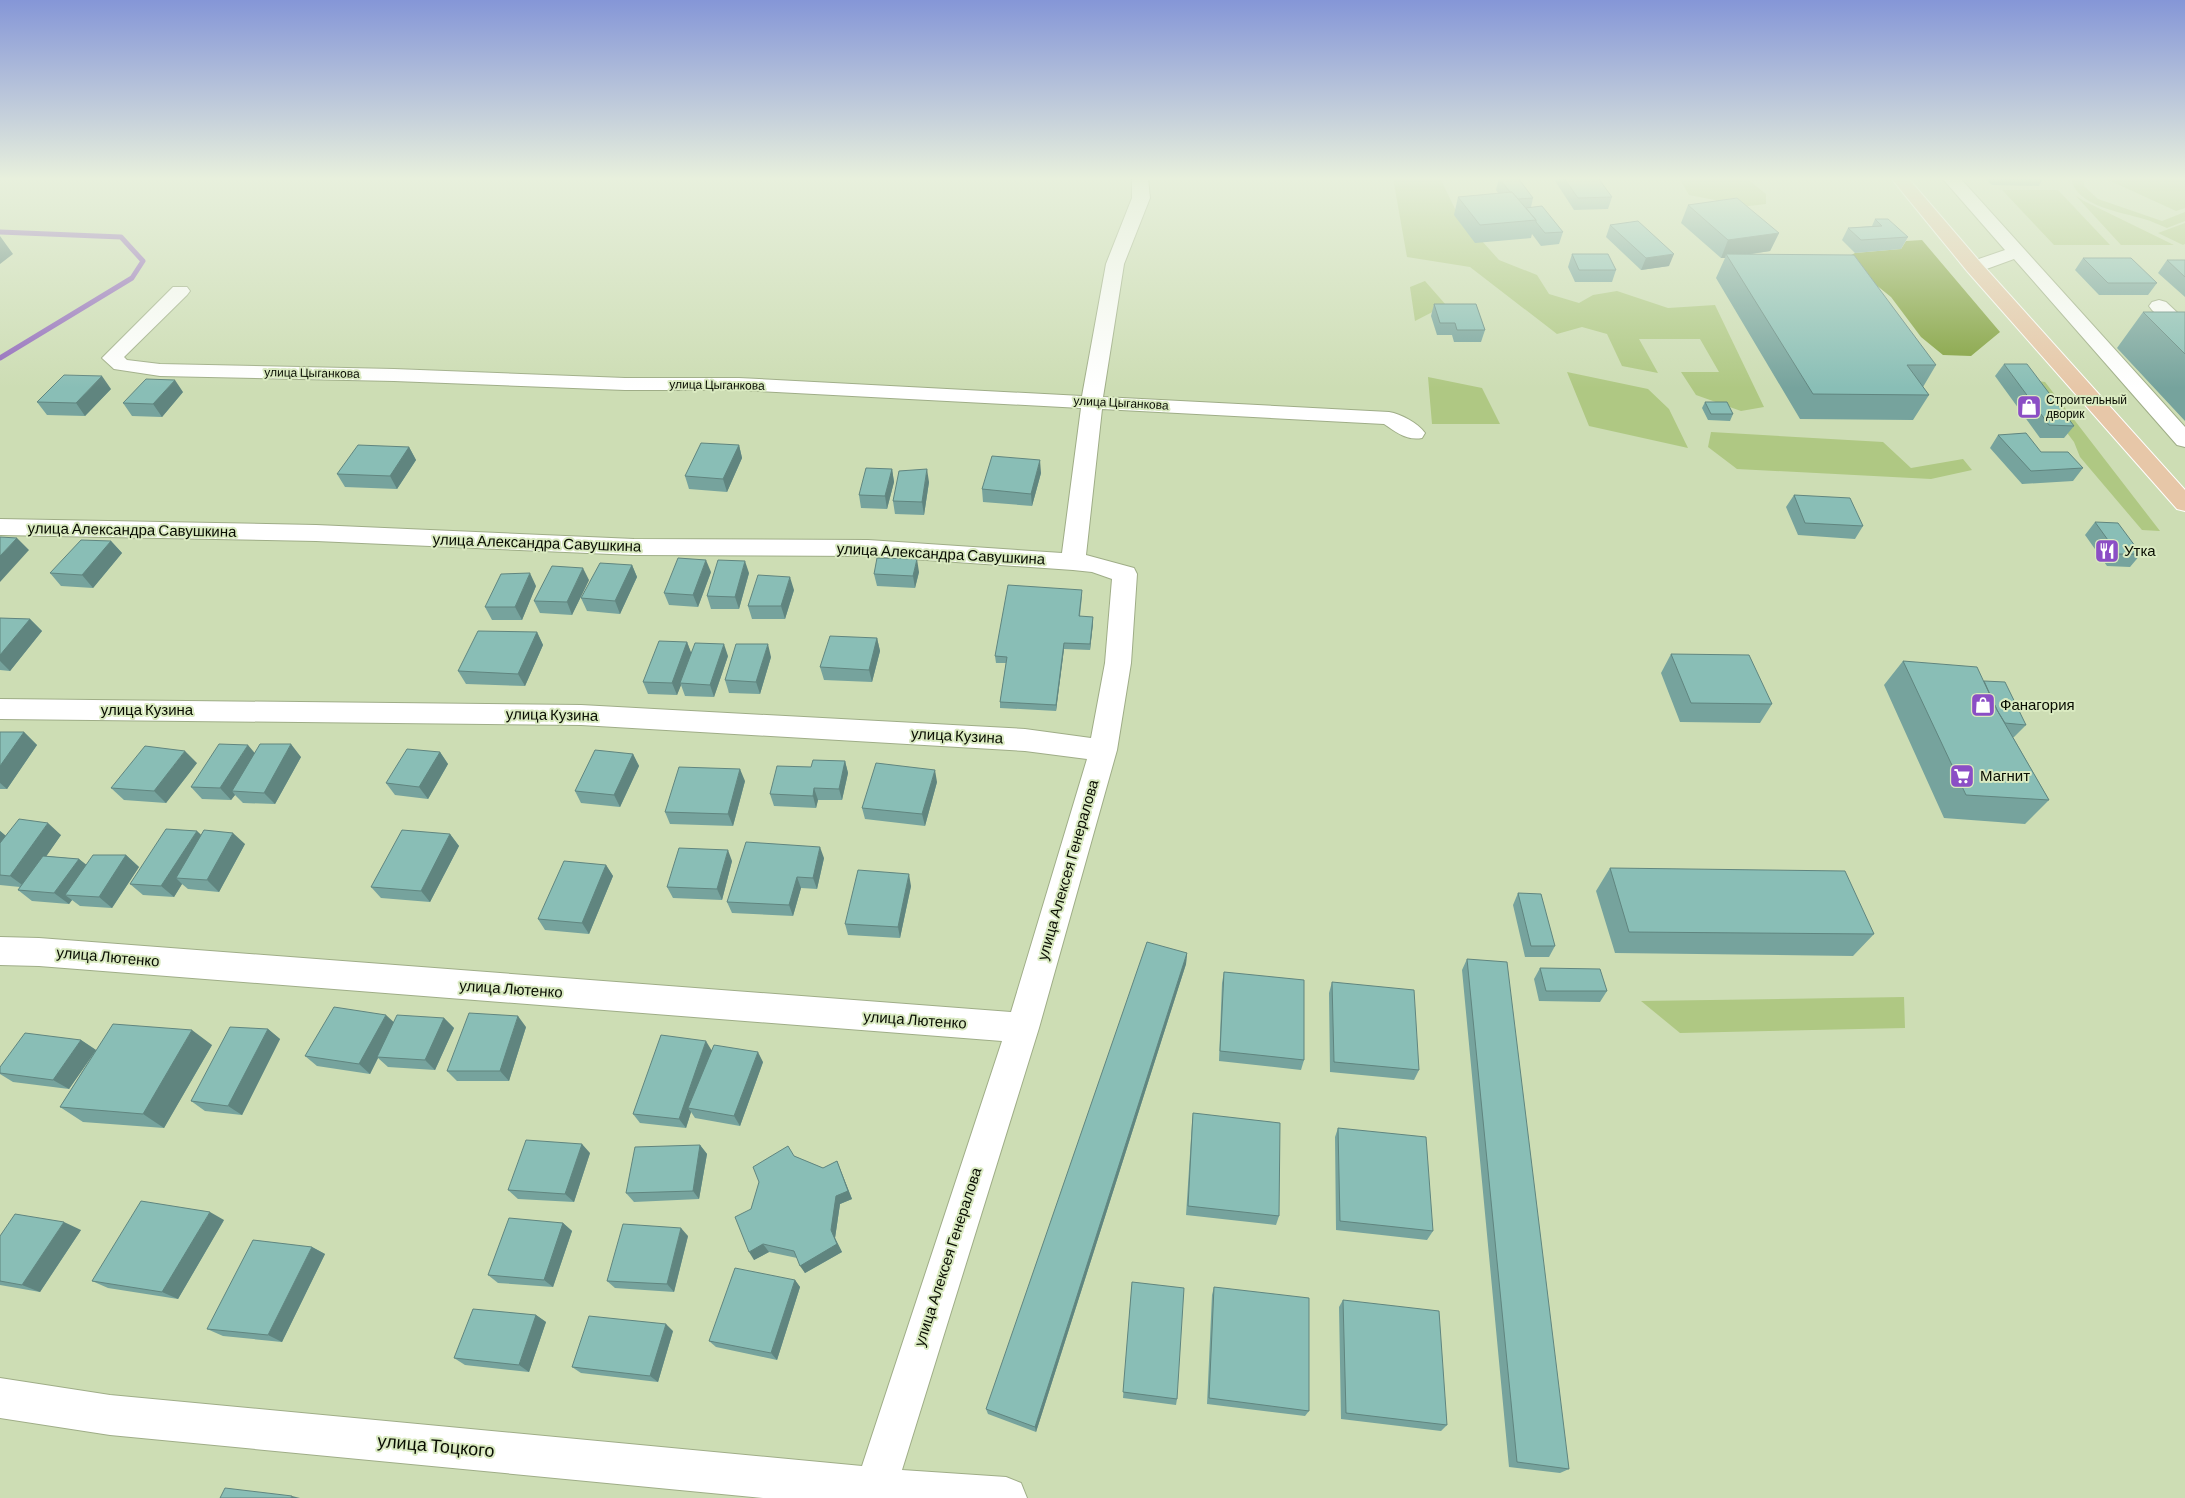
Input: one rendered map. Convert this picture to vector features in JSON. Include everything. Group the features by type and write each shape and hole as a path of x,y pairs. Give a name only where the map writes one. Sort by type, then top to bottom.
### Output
{"main road":[{"path":"1959,248 2185,504"}],"street":[{"path":"1073,562 1092,401 1115,264 1121,248"},
{"path":"2013,248 2185,440"},
{"path":"1974,266 2017,252"},
{"name":"улица Цыганкова","path":"180,291 112,358 120,365 160,370 394,375 625,384 739,384 1389,418 1414,433"},
{"path":"2158,306 2185,331"},
{"name":"улица Александра Савушкина","path":"0,527 235,534 316,533 634,547 868,548 1073,562"},
{"name":"улица Алексея Генералова","path":"872,1493 1023,1028 1103,750 1118,663 1124,574 1094,564 1073,562"},
{"name":"улица Кузина","path":"0,709 581,715 1025,740 1103,750"},
{"name":"улица Лютенко","path":"0,951 39,952 1023,1028"},
{"name":"улица Тоцкого","path":"0,1398 110,1415 872,1493 1006,1498"}],"green space":[{"path":"1405,248 1488,248 1499,260 1537,275 1549,294 1579,303 1593,295 1617,291 1668,308 1715,305 1764,407 1741,411 1696,395 1681,372 1719,372 1700,339 1639,339 1658,373 1622,366 1607,334 1582,327 1557,334 1470,267 1407,257"},
{"path":"1929,248 2000,332 1971,356 1943,355 1921,337 1891,297 1844,259 1855,253"},
{"path":"1425,281 1446,305 1415,321 1410,287"},
{"path":"1567,372 1648,389 1669,409 1688,448 1589,426"},
{"path":"1428,377 1482,388 1500,424 1432,424"},
{"path":"2023,379 2045,382 2160,531 2142,530 2080,457 2074,442 2034,389"},
{"path":"1711,432 1883,442 1911,468 1963,459 1972,470 1931,479 1737,469 1708,447"},
{"path":"1904,997 1905,1028 1680,1033 1641,1001"}],"building":[{"path":"1635,248 1667,248 1674,254 1646,258"},
{"path":"1572,254 1608,254 1616,270 1579,270"},
{"path":"1726,254 1854,255 1936,365 1907,365 1929,395 1813,394"},
{"path":"2083,258 2131,258 2157,283 2108,283"},
{"path":"2167,260 2185,260 2185,277"},
{"path":"1434,304 1476,304 1485,330 1457,330 1455,323 1440,323"},
{"path":"2143,312 2185,312 2185,354"},
{"path":"2004,364 2027,364 2074,426 2049,425"},
{"path":"64,375 102,376 76,403 37,402"},
{"path":"146,379 175,380 153,404 123,403"},
{"path":"1705,402 1727,402 1733,414 1711,414"},
{"path":"2026,433 2041,452 2068,452 2083,468 2031,471 1998,435"},
{"path":"701,443 739,445 723,479 685,476"},
{"path":"358,445 409,447 390,476 337,474"},
{"path":"992,456 1040,460 1031,494 982,489"},
{"path":"866,468 892,469 885,496 859,495"},
{"path":"927,469 922,502 893,501 899,471"},
{"path":"1794,495 1850,498 1863,526 1805,523"},
{"path":"2095,522 2118,523 2141,554 2118,554"},
{"path":"0,537 17,538 0,556"},
{"path":"81,540 111,541 82,575 50,573"},
{"path":"678,558 706,560 693,595 664,593"},
{"path":"877,558 917,559 913,576 874,574"},
{"path":"718,560 745,561 735,597 707,596"},
{"path":"600,563 632,565 615,601 581,598"},
{"path":"552,566 583,568 567,602 534,601"},
{"path":"530,573 515,607 485,607 501,574"},
{"path":"758,575 790,577 781,606 748,606"},
{"path":"1008,585 1082,590 1079,616 1093,617 1090,644 1064,643 1056,705 1000,702 1007,657 995,656"},
{"path":"0,618 30,619 0,655"},
{"path":"478,631 537,632 518,674 458,671"},
{"path":"830,636 877,638 869,670 820,667"},
{"path":"659,641 687,642 672,683 643,682"},
{"path":"695,643 724,644 710,685 680,683"},
{"path":"736,644 768,644 756,682 725,680"},
{"path":"1671,654 1749,655 1772,704 1691,703"},
{"path":"1903,661 1977,667 1997,710 2049,800 1966,795"},
{"path":"1984,681 2005,682 2026,725 2005,723"},
{"path":"0,732 24,732 0,766"},
{"path":"219,744 248,745 220,788 191,787"},
{"path":"260,744 291,744 264,793 232,791"},
{"path":"145,746 185,751 154,791 111,788"},
{"path":"407,749 440,752 419,787 386,783"},
{"path":"595,750 633,754 614,795 575,791"},
{"path":"813,760 845,761 839,789 814,788 813,796 770,794 777,766 811,767"},
{"path":"876,763 935,770 922,814 862,808"},
{"path":"679,767 740,769 728,814 665,812"},
{"path":"19,819 48,823 10,876 0,875 0,843"},
{"path":"166,829 197,831 161,886 130,884"},
{"path":"204,830 233,833 207,880 176,878"},
{"path":"402,830 450,834 421,891 371,887"},
{"path":"746,842 820,847 813,878 797,877 789,905 727,902"},
{"path":"679,848 728,850 717,889 667,887"},
{"path":"93,855 126,855 99,897 65,895"},
{"path":"43,856 79,859 54,893 18,890"},
{"path":"564,861 606,865 582,923 538,919"},
{"path":"1610,868 1845,871 1874,934 1629,932"},
{"path":"858,870 909,874 898,927 845,924"},
{"path":"1518,893 1541,894 1555,946 1531,946"},
{"path":"1147,942 1187,953 1035,1427 986,1409"},
{"path":"1467,959 1507,962 1569,1469 1517,1462"},
{"path":"1540,968 1600,969 1607,991 1546,991"},
{"path":"1224,972 1304,980 1304,1060 1220,1051"},
{"path":"1332,982 1414,990 1419,1070 1334,1062"},
{"path":"334,1007 386,1015 359,1064 305,1056"},
{"path":"469,1013 518,1016 500,1071 447,1071"},
{"path":"397,1015 444,1018 425,1060 377,1057"},
{"path":"113,1024 192,1030 143,1114 60,1107"},
{"path":"230,1027 268,1029 228,1106 191,1101"},
{"path":"25,1033 81,1040 53,1080 0,1073 0,1067"},
{"path":"661,1035 706,1041 679,1119 633,1114"},
{"path":"714,1045 758,1052 734,1116 688,1108"},
{"path":"1193,1113 1280,1123 1279,1216 1188,1206"},
{"path":"1338,1128 1426,1137 1433,1231 1340,1221"},
{"path":"526,1140 582,1144 565,1194 508,1190"},
{"path":"700,1145 693,1191 626,1193 635,1147"},
{"path":"788,1146 794,1156 823,1168 837,1161 848,1191 836,1196 831,1230 837,1244 800,1266 794,1251 763,1244 749,1252 735,1217 751,1209 759,1182 753,1167"},
{"path":"141,1201 210,1212 162,1292 92,1281"},
{"path":"15,1214 64,1222 22,1285 0,1281 0,1236"},
{"path":"509,1218 563,1223 544,1280 488,1275"},
{"path":"623,1224 681,1228 667,1284 607,1281"},
{"path":"253,1240 312,1247 268,1335 207,1329"},
{"path":"735,1268 795,1280 771,1353 709,1341"},
{"path":"1132,1282 1184,1288 1177,1399 1123,1392"},
{"path":"1214,1287 1309,1298 1309,1411 1209,1398"},
{"path":"1343,1300 1439,1311 1447,1425 1346,1413"},
{"path":"473,1309 536,1315 519,1365 454,1358"},
{"path":"589,1316 666,1324 650,1376 572,1367"},
{"path":"225,1488 292,1496 291,1498 220,1498"}],"waterway":[{"path":"0,358 132,278 143,261 131,248"}],"place":[{"name":"Строительный дворик","path":"2029,407"},
{"name":"Утка","path":"2107,551"},
{"name":"Фанагория","path":"1983,705"},
{"name":"Магнит","path":"1962,776"}]}
